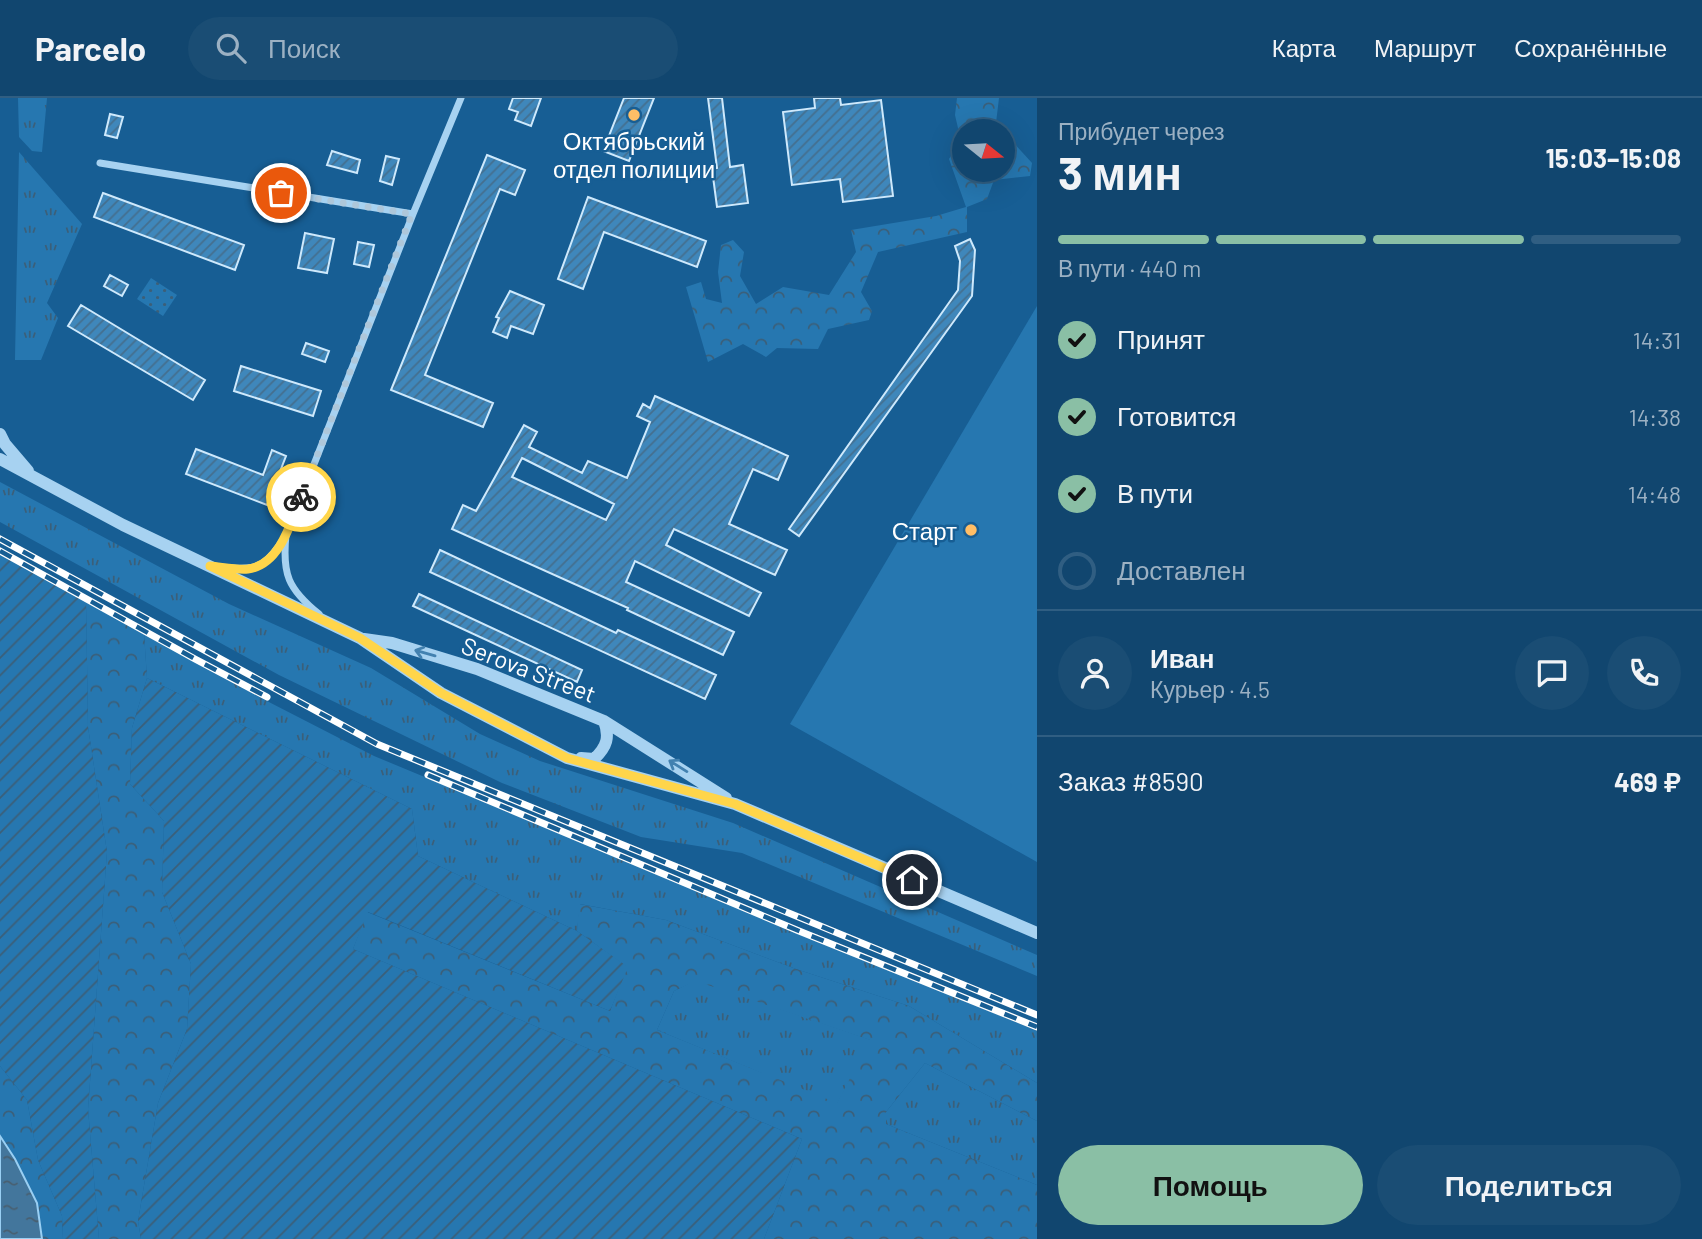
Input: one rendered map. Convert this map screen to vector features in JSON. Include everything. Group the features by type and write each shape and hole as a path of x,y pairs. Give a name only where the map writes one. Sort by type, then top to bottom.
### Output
{"street":[{"path":"210,566 247,569 262,565 274,555 286,534 412,214 461,98"},
{"path":"100,163 412,214"},
{"path":"0,434 5,444 33,477"},
{"name":"Serova Street","path":"0,459 123,524 360,638 392,643 477,669 604,720 735,804 1037,933"},
{"path":"286,534 284,561 288,579 302,600 334,626"},
{"path":"360,638 441,693 567,758 735,804"},
{"path":"567,758 594,759 604,750 609,735 604,720"}],"green space":[{"path":"18,98 47,98 42,152 32,151 19,137"},
{"path":"957,98 999,98 996,119 956,119"},
{"path":"1015,144 1032,163 1030,176 1015,178"},
{"path":"19,152 82,224 47,303 58,318 41,360 15,360"},
{"path":"957,182 993,182 987,199 967,207 967,232 878,252 861,292 872,311 869,320 828,329 818,349 777,348 766,357 743,344 708,362 686,287 701,282 706,299 722,303 718,272 721,245 733,240 744,252 740,276 756,304 783,287 829,295 856,252 851,230 936,216 966,207"},
{"path":"151,278 177,295 163,316 137,299"},
{"name":"Старт","path":"1037,306 1037,862 790,724"},
{"path":"0,482 229,604 371,668 480,734 540,761 733,823 1037,955 1037,976 742,853 641,837 502,783 279,675 0,522"},
{"path":"0,553 86,601 88,727 107,852 88,1109 99,1239 63,1239 62,1216 38,1160 27,1100 0,1066"},
{"path":"86,601 144,633 147,678 132,728 130,784 164,821 162,892 191,964 187,1029 158,1103 138,1221 141,1239 99,1239 88,1109 107,852 88,727"},
{"path":"144,633 374,756 1037,1031 1037,1083 909,1006 796,969 666,920 580,904 577,931 418,856 412,809 147,678"},
{"path":"147,678 412,809 418,856 577,931 628,967 610,1011 368,912 353,949 802,1139 764,1239 141,1239 138,1221 158,1103 187,1029 191,964 162,892 164,821 130,784 132,728"},
{"path":"579,904 666,920 796,969 909,1006 1037,1083 1037,1121 925,1063 886,1112 886,1124 1037,1185 1037,1239 764,1239 802,1139 353,949 367,912 610,1011 627,967 577,931","holes":["696,981 870,1040 837,1103 657,1030 674,991"]},
{"path":"696,980 871,1040 837,1104 657,1030 674,991"},
{"path":"925,1063 1037,1121 1037,1185 886,1124 886,1112"},
{"path":"0,1066 27,1100 38,1160 62,1216 63,1239 42,1239 37,1203 0,1136"}],"water":[{"path":"0,1136 37,1203 42,1239 0,1239"}],"building":[{"path":"513,98 541,98 531,126 515,120 518,112 509,109"},
{"path":"624,98 654,98 629,161 603,151"},
{"path":"708,98 722,98 730,167 743,165 748,203 717,207 712,169 717,168"},
{"path":"814,98 840,98 841,105 881,100 893,196 843,202 840,179 792,185 783,112 815,108"},
{"path":"110,114 123,117 117,138 105,135"},
{"path":"332,151 360,160 357,173 327,165"},
{"path":"487,155 525,170 515,195 500,189 425,375 493,403 483,427 391,390"},
{"path":"386,156 399,159 392,185 380,181"},
{"path":"103,193 244,245 235,270 94,217"},
{"path":"588,197 706,241 697,267 604,232 583,289 558,279"},
{"path":"305,233 334,239 327,273 298,268"},
{"path":"970,239 975,250 972,296 799,536 789,529 958,290 960,261 955,246"},
{"path":"358,242 374,245 369,267 354,264"},
{"path":"110,275 128,285 122,296 104,286"},
{"path":"510,291 544,305 533,334 511,326 507,338 493,332 499,318 496,317"},
{"path":"81,305 205,380 193,400 68,326"},
{"path":"306,343 329,351 325,362 302,354"},
{"path":"241,366 321,391 313,416 234,391"},
{"path":"655,396 788,456 778,480 753,469 729,524 787,550 775,575 674,529 666,545 761,593 749,616 635,561 626,582 734,632 723,655 627,610 628,608 452,529 463,505 476,511 524,425 537,432 529,447 582,473 588,461 627,478 650,422 637,416 643,404 650,408","holes":["522,458 614,504 606,520 512,477"]},
{"path":"196,449 263,475 272,450 286,456 267,505 186,474"},
{"path":"440,550 616,633 618,630 716,675 705,699 430,572"},
{"path":"419,594 582,670 577,682 413,606"}],"railway":[{"path":"0,539 377,744 1037,1015"},
{"path":"0,551 267,697"},
{"path":"428,775 799,931 1037,1027"}],"way so far":[{"path":"281,193 412,214 301,497"}],"place":[{"name":"Октябрьский отдел полиции","path":"634,115"},
{"name":"Старт","path":"971,530"}],"route":[{"path":"301,497 274,555 262,565 247,569 210,566 360,638 441,693 567,758 735,804 912,880"}]}
